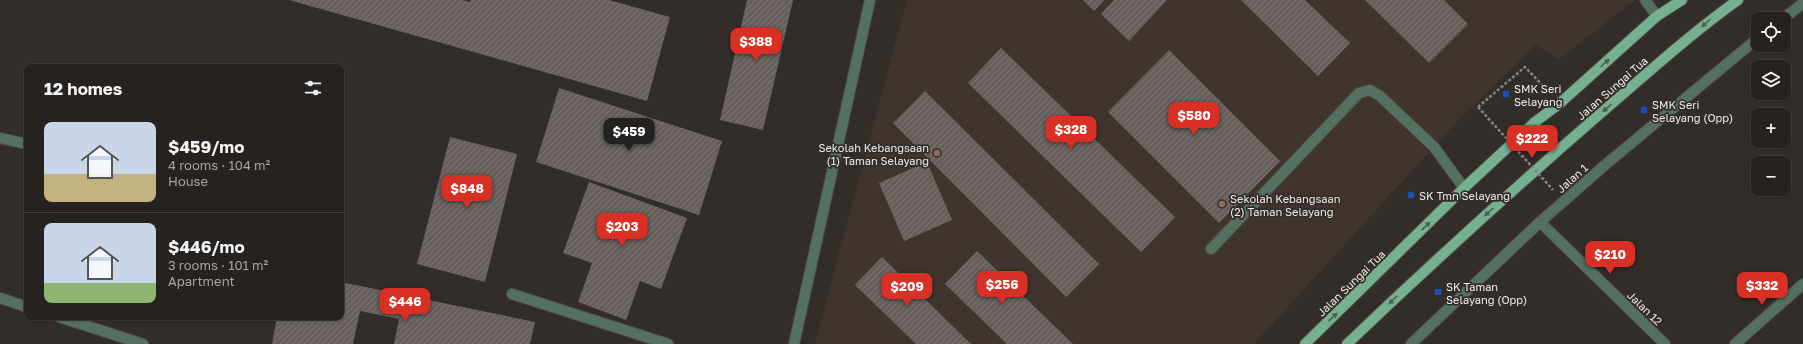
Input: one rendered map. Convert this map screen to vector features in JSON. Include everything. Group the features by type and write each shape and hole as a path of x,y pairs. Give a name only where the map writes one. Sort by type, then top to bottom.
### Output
{"main road":[{"name":"Jalan Sungai Tua","path":"1305,344 1464,188 1535,122 1559,104 1657,16 1682,0"},
{"name":"Jalan Sungai Tua","path":"1352,342 1423,272 1576,134 1710,20 1738,0"}],"street":[{"path":"794,344 870,0"},
{"path":"1645,0 1657,16"},
{"path":"1791,13 1803,3"},
{"name":"Jalan 1","path":"1411,344 1540,222 1605,165 1751,44"},
{"path":"1211,249 1359,92 1370,90 1380,96 1434,147 1464,188"},
{"path":"0,138 24,143"},
{"name":"Jalan 12","path":"1540,222 1665,344"},
{"path":"1735,344 1803,284"},
{"path":"512,294 668,344"},
{"path":"0,298 24,306"},
{"path":"67,320 143,344"}],"path":[{"path":"1553,190 1478,107 1525,66 1559,104"}],"shaded area":[{"name":"Sekolah Kebangsaan (2) Taman Selayang","path":"907,0 1635,0 1558,60 1537,44 1461,117 1254,344 815,344"}],"building":[{"path":"289,0 462,0 470,2 471,0 609,0 670,17 647,101"},
{"path":"747,0 793,0 763,130 720,120"},
{"path":"1083,0 1104,0 1094,11"},
{"path":"1114,0 1167,0 1129,41 1101,14"},
{"path":"1241,0 1305,0 1350,43 1318,76"},
{"path":"1365,0 1444,0 1468,24 1429,63"},
{"path":"1001,48 1175,217 1141,252 968,83"},
{"path":"1169,50 1280,161 1219,223 1108,112"},
{"path":"559,88 722,141 699,215 536,162"},
{"path":"925,91 1099,264 1066,297 893,123"},
{"path":"450,137 517,154 485,282 417,264"},
{"path":"927,162 952,220 904,241 879,183"},
{"path":"589,182 687,218 661,289 640,281 626,320 578,302 592,263 563,253"},
{"path":"977,251 1073,344 1007,344 945,284"},
{"path":"882,257 971,344 916,344 855,285"},
{"path":"344,283 535,322 530,344 394,344 399,319 360,311 353,344 272,344 276,320 344,320"}],"place":[{"name":"SMK Seri Selayang","path":"1506,94"},
{"name":"SMK Seri Selayang (Opp)","path":"1644,110"},
{"name":"Sekolah Kebangsaan (1) Taman Selayang","path":"937,153"},
{"name":"SK Tmn Selayang","path":"1411,195"},
{"name":"Sekolah Kebangsaan (2) Taman Selayang","path":"1222,204"},
{"name":"SK Taman Selayang (Opp)","path":"1438,292"}]}
